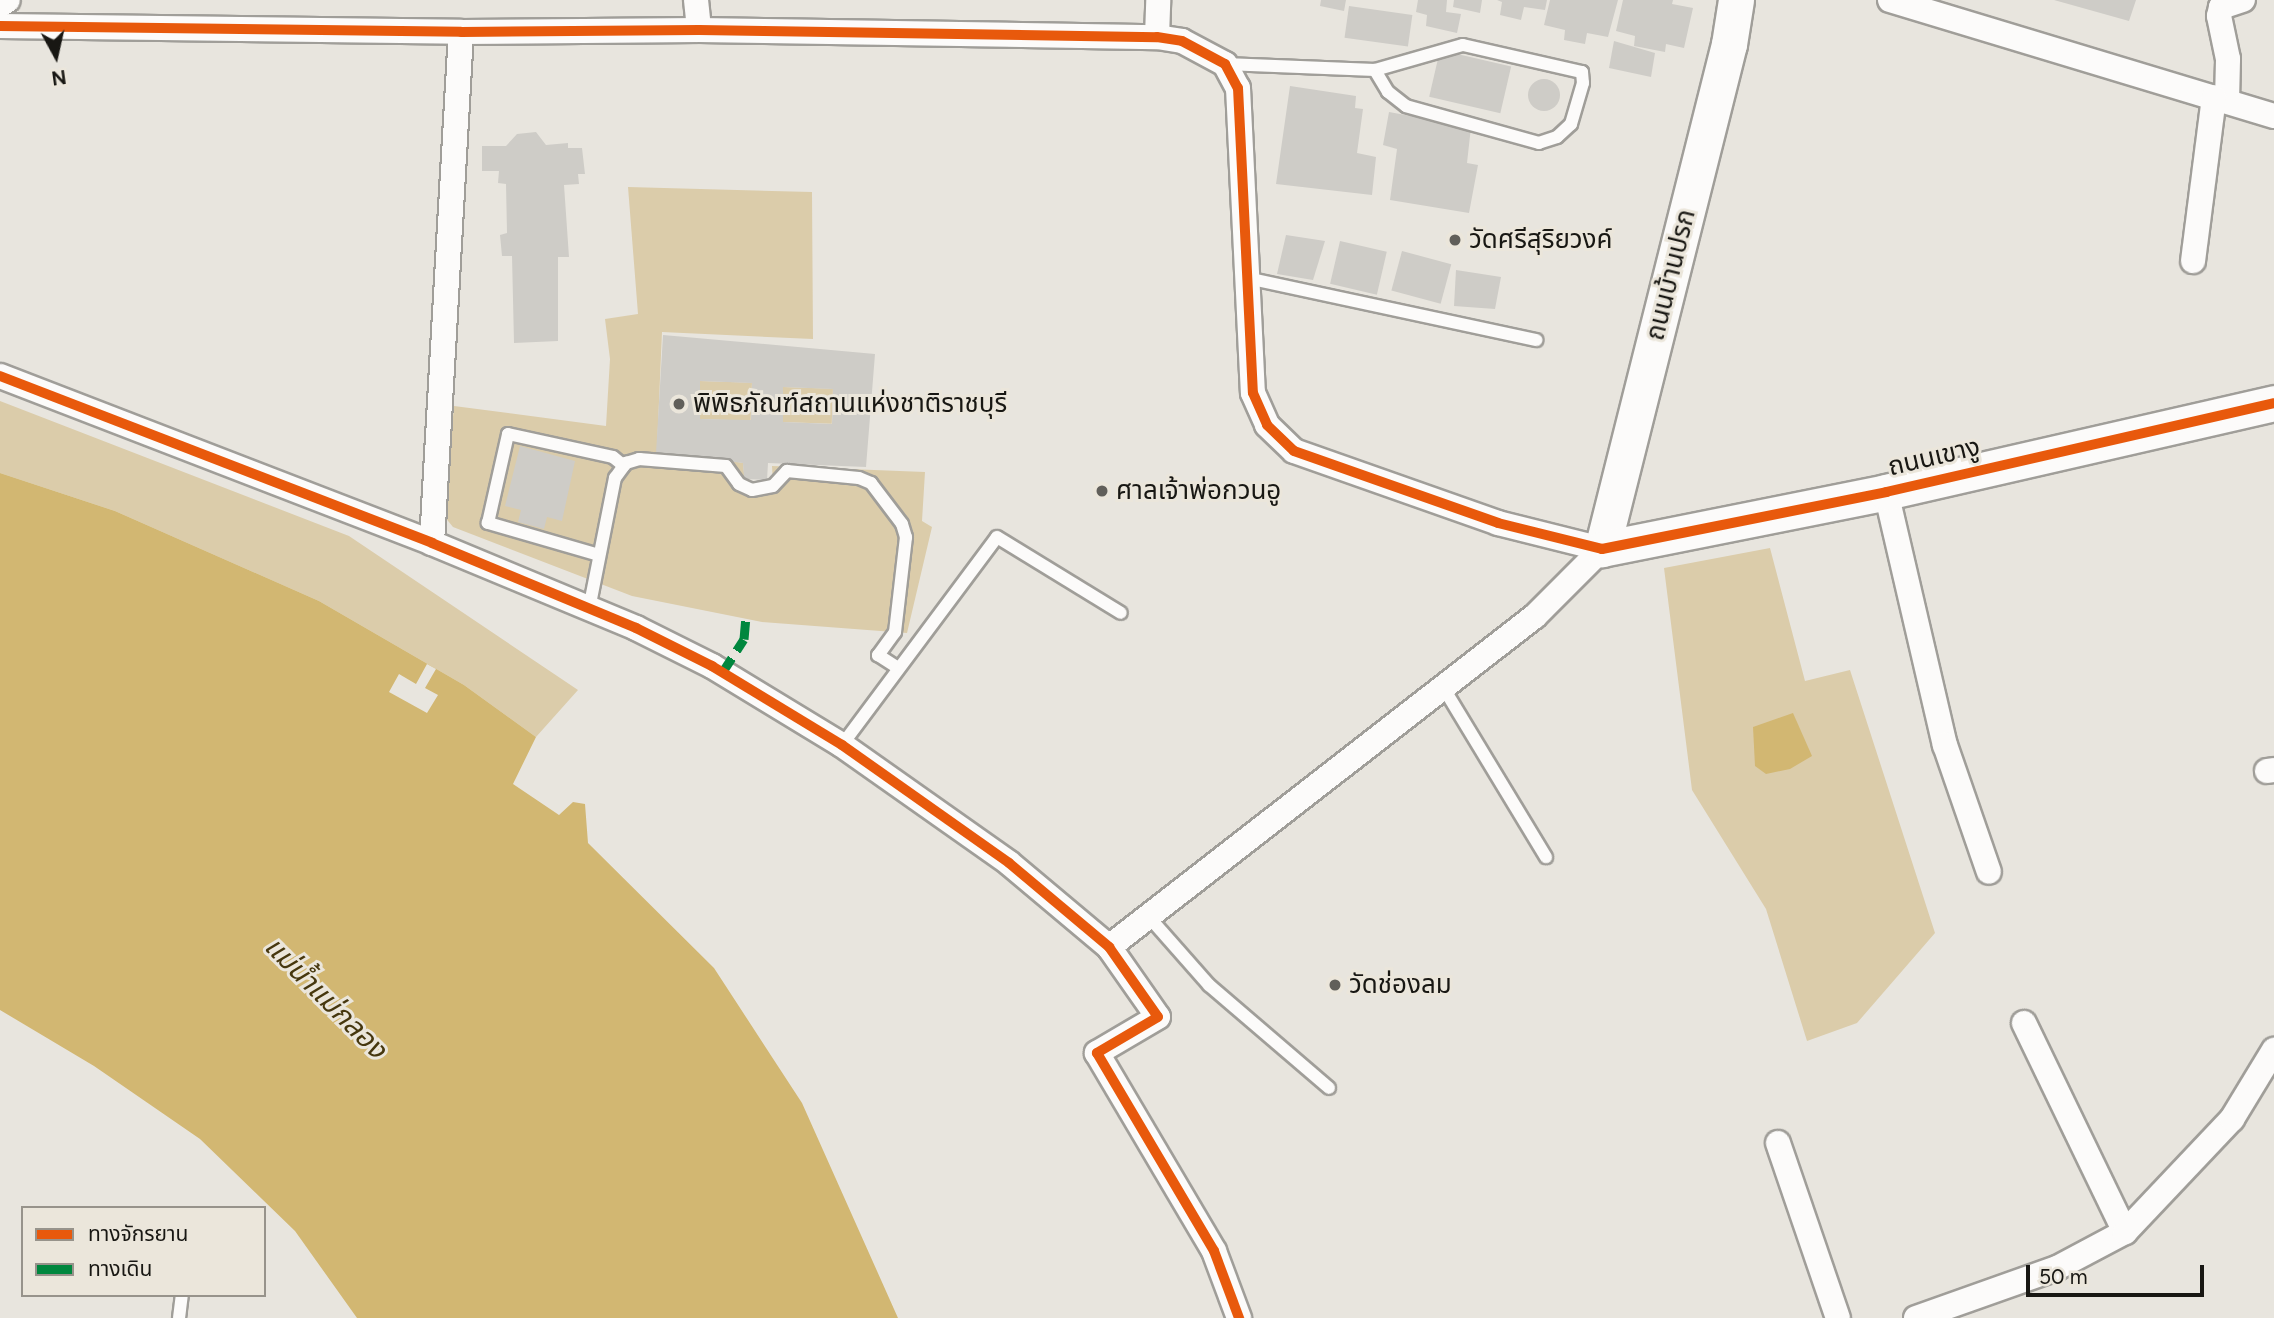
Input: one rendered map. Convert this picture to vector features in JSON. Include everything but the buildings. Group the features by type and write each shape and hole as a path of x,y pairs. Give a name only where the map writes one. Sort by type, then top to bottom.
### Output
{"street":[{"path":"0,5 8,0"},
{"path":"696,0 699,30"},
{"path":"1157,37 1158,0"},
{"name":"ถนนบ้านปรก","path":"1602,549 1729,44 1736,0"},
{"path":"1889,0 2274,116"},
{"path":"2193,261 2228,58 2219,16 2221,7 2243,0"},
{"path":"0,26 461,32 699,30 1157,37 1182,41 1225,64 1238,88 1253,393 1266,425 1294,451 1498,523 1602,549"},
{"path":"432,543 461,32"},
{"path":"0,376 432,543 589,608 712,666 842,745 1009,863 1109,947 1158,1017 1097,1053 1214,1251 1239,1318"},
{"name":"ถนนเขางู","path":"1602,549 1886,492 2274,403"},
{"path":"1886,492 1945,745 1989,872"},
{"path":"1109,947 1535,616 1602,549"},
{"path":"2024,1023 2125,1232"},
{"path":"1916,1318 2057,1268 2125,1232 2232,1119 2274,1050"},
{"path":"1778,1143 1838,1318"}],"lane":[{"path":"1225,64 1375,70 1462,45 1582,72 1584,83 1572,124 1557,137 1539,143 1406,106 1388,92 1375,70"},
{"path":"1247,278 1536,340"},
{"path":"599,555 488,523 508,434 614,457 624,466"},
{"path":"589,608 615,478 624,466 639,459 726,466 739,484 752,490 773,486 787,471 871,483 902,524 906,537 895,632 878,655 898,668"},
{"path":"842,745 997,537 1121,613"},
{"path":"1443,687 1546,857"},
{"path":"1149,917 1209,985 1329,1088"},
{"path":"179,1318 182,1297"}],"shaded area":[{"path":"628,187 812,192 813,339 662,332 657,448 743,463 745,483 773,484 772,466 925,472 922,521 932,527 907,633 762,622 632,596 453,527 444,516 454,406 606,426 610,359 605,319 638,314"},
{"path":"700,381 752,383 751,421 699,419"},
{"path":"783,387 833,389 832,424 782,422"},
{"path":"0,401 349,536 578,690 536,737 464,685 319,601 115,511 0,473"},
{"path":"1770,548 1805,681 1850,670 1935,933 1857,1023 1807,1041 1766,909 1692,790 1664,568"}],"water":[{"name":"แม่น้ำแม่กลอง","path":"0,473 115,511 319,601 464,685 536,737 513,784 559,815 573,802 585,804 588,843 714,968 802,1103 898,1318 357,1318 295,1231 200,1139 94,1066 0,1010"},
{"path":"1793,713 1812,756 1790,769 1766,774 1755,766 1753,727"}],"pier":[{"path":"427,664 436,669 425,688 438,695 427,713 389,692 399,674 416,684"}],"marked path":[{"path":"722,673 744,639 746,614"}],"cycle path":[{"path":"0,26 461,32 699,30 1157,37 1182,41 1225,64 1238,88 1253,393 1267,425 1294,451 1498,523 1602,549 1886,492 2274,403"},
{"path":"0,376 432,543 636,628 712,666 842,745 1009,863 1109,947 1158,1017 1097,1053 1214,1251 1239,1318"}],"place":[{"name":"วัดศรีสุริยวงค์","path":"1455,240"},
{"name":"พิพิธภัณฑ์สถานแห่งชาติราชบุรี","path":"679,404"},
{"name":"ศาลเจ้าพ่อกวนอู","path":"1102,491"},
{"name":"วัดช่องลม","path":"1335,985"}]}
